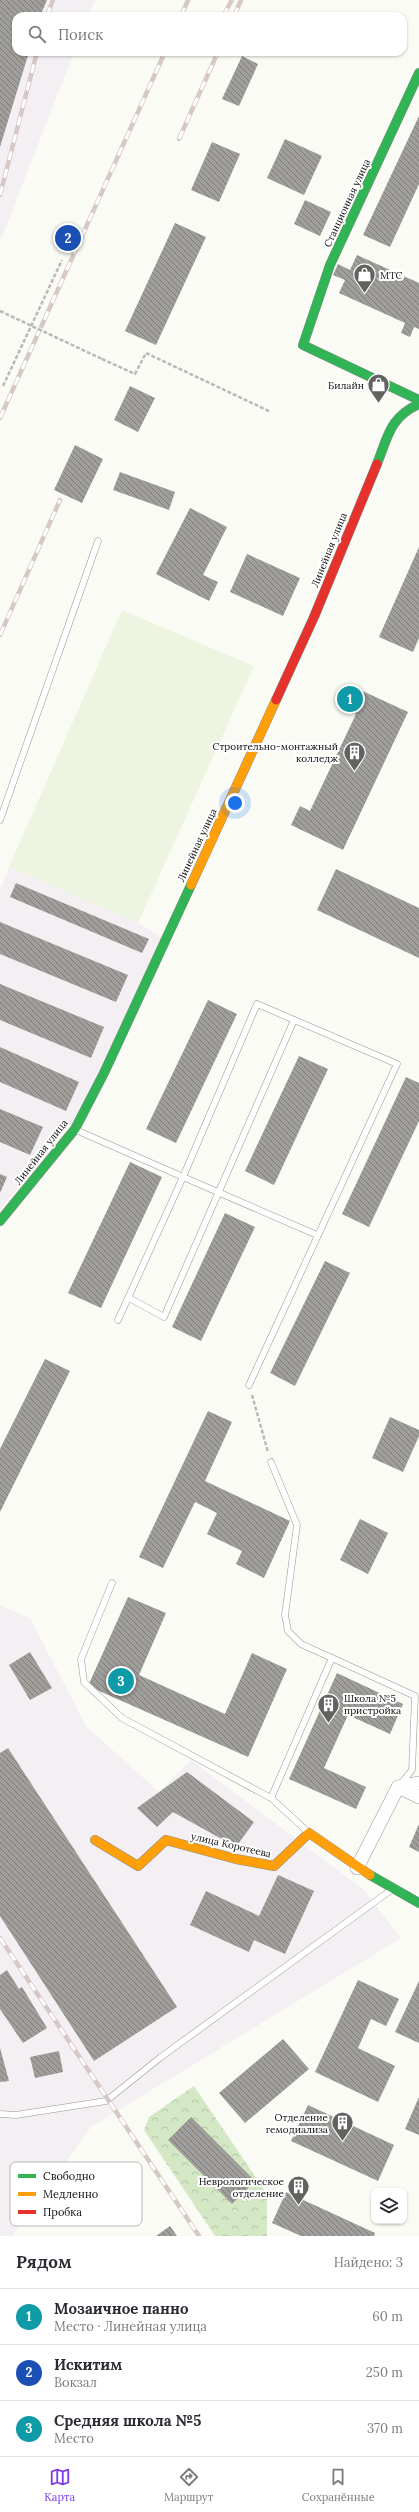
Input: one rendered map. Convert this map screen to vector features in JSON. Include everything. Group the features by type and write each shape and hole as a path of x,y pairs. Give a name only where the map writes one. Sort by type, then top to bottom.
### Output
{"main road":[{"name":"Станционная улица","path":"419,73 330,265 303,345 419,400"},
{"name":"Линейная улица","path":"0,1221 75,1129 104,1073 314,617 394,422 403,411 419,404"},
{"path":"309,1833 357,1868 419,1903"},
{"name":"улица Коротеева","path":"95,1840 138,1866 166,1840 236,1859 274,1866 309,1833"}],"street":[{"path":"398,1787 419,1783"},
{"path":"398,1787 419,1797"},
{"path":"357,1868 398,1787"}],"lane":[{"path":"0,820 98,541"},
{"path":"118,1320 183,1177 257,1004 397,1064 249,1385"},
{"path":"129,1298 164,1317 294,1020"},
{"path":"75,1129 317,1235"},
{"path":"271,1462 297,1525 285,1615 288,1631 301,1644 415,1696 412,1770 398,1787"},
{"path":"112,1583 81,1659 84,1682 122,1718 271,1798 309,1833"},
{"path":"271,1798 332,1658"},
{"path":"0,2114 16,2115 106,2101 161,2057 392,1889"}],"path":[{"path":"3,386 62,260"},
{"path":"0,311 135,374 146,353 272,412"},
{"path":"249,1385 271,1462"}],"shaded area":[{"path":"0,0 95,0 90,12 12,12 12,56 72,56 0,242"},
{"path":"9,867 138,923 163,938 92,1096 0,1210 0,891"},
{"path":"0,1606 30,1618 86,1726 159,1792 191,1760 363,1889 401,1938 91,2127 66,2162 10,2162 10,2226 19,2226 12,2236 0,2236"}],"green space":[{"path":"122,610 254,666 138,923 9,867"},
{"path":"194,2086 267,2194 267,2236 215,2236 144,2130 149,2117"}],"building":[{"path":"0,0 47,0 42,12 12,12 12,56 28,56 0,147"},
{"path":"242,56 258,64 239,106 222,99"},
{"path":"419,116 419,184 390,247 363,235"},
{"path":"285,139 322,156 304,195 267,178"},
{"path":"212,142 240,154 219,202 191,190"},
{"path":"305,200 331,212 320,236 294,224"},
{"path":"175,223 206,237 156,345 125,331"},
{"path":"357,255 419,283 419,329 414,327 410,337 401,333 405,323 339,293 345,280 333,275 338,264 350,270"},
{"path":"130,386 155,398 138,432 114,420"},
{"path":"75,445 103,459 82,503 54,490"},
{"path":"120,472 175,492 169,510 113,490"},
{"path":"190,508 227,527 203,575 218,582 209,601 156,574"},
{"path":"419,547 419,638 413,652 379,637"},
{"path":"247,554 300,578 283,616 230,592"},
{"name":"Строительно-монтажный колледж","path":"356,688 408,712 343,850 291,825 300,806 310,811 356,714 346,710"},
{"path":"336,869 419,908 419,958 317,910"},
{"path":"16,883 149,939 142,953 10,897"},
{"path":"0,922 128,975 116,1002 0,954"},
{"path":"0,984 104,1027 91,1058 0,1020"},
{"path":"208,1000 237,1014 176,1143 146,1129"},
{"path":"0,1047 79,1082 66,1111 0,1082"},
{"path":"299,1056 328,1069 274,1185 245,1171"},
{"path":"406,1077 419,1083 419,1121 369,1227 342,1214"},
{"path":"0,1109 43,1127 30,1155 0,1142"},
{"path":"130,1162 162,1177 101,1308 68,1293"},
{"path":"0,1174 7,1177 0,1193"},
{"path":"225,1213 255,1227 201,1341 172,1327"},
{"path":"325,1261 350,1273 295,1386 270,1373"},
{"path":"45,1359 70,1371 0,1512 0,1449"},
{"path":"208,1411 232,1422 205,1481 290,1521 264,1578 236,1564 242,1551 207,1534 217,1513 195,1502 163,1568 139,1557"},
{"path":"390,1417 419,1430 419,1436 403,1472 372,1458"},
{"path":"360,1519 388,1533 368,1574 340,1560"},
{"path":"128,1597 166,1613 139,1675 225,1714 252,1653 287,1669 248,1757 88,1686"},
{"path":"30,1652 52,1688 30,1700 9,1665"},
{"name":"Школа №5 пристройка","path":"337,1673 403,1704 390,1734 348,1715 324,1768 366,1787 356,1809 289,1779"},
{"path":"8,1748 177,2007 94,2061 0,1916 0,1753"},
{"path":"187,1772 254,1822 236,1847 173,1812 157,1827 137,1808"},
{"path":"419,1824 419,1852 409,1847"},
{"path":"278,1875 314,1891 285,1954 254,1940 249,1952 190,1925 206,1891 259,1916"},
{"path":"7,1970 19,1989 22,1987 47,2028 23,2043 0,2009 0,1975"},
{"path":"358,1980 399,1999 386,2026 371,2019 358,2048 395,2066 378,2102 315,2072"},
{"path":"419,1981 419,2043 395,2032"},
{"path":"283,2039 309,2069 245,2123 219,2093"},
{"path":"0,2048 9,2081 0,2082"},
{"path":"59,2051 63,2072 35,2078 30,2057"},
{"path":"419,2097 419,2135 405,2129"},
{"name":"Отделение гемодиализа","path":"308,2105 394,2145 378,2181 291,2141"},
{"path":"191,2117 255,2181 232,2204 168,2140"},
{"name":"Неврологическое отделение","path":"286,2192 375,2233 374,2236 301,2236 272,2223"},
{"path":"170,2226 177,2236 156,2236"}],"railway":[{"path":"48,12 53,0"},
{"path":"183,12 188,0"},
{"path":"225,12 232,0"},
{"path":"236,12 241,0"},
{"path":"0,195 36,56"},
{"path":"0,418 163,56"},
{"path":"179,139 216,56"},
{"path":"0,635 60,500"},
{"path":"0,1938 199,2236"}],"traffic: fast":[{"path":"419,73 330,265 303,345 419,400"},
{"path":"377,464 391,428 402,415 409,409 419,404"},
{"path":"0,1221 75,1129 104,1073 191,885"},
{"path":"370,1875 419,1903"}],"traffic: slow":[{"path":"191,885 276,700"},
{"path":"95,1840 138,1866 166,1840 236,1859 274,1866 309,1833 370,1875"}],"traffic: jam":[{"path":"276,700 314,617 377,464"}],"place":[{"name":"Искитим","path":"68,238"},
{"name":"МТС","path":"364,294"},
{"name":"Билайн","path":"379,404"},
{"name":"Мозаичное панно","path":"350,699"},
{"name":"Строительно-монтажный колледж","path":"354,772"},
{"name":"Средняя школа №5","path":"121,1681"},
{"name":"Школа №5 пристройка","path":"329,1724"},
{"name":"Отделение гемодиализа","path":"343,2142"},
{"name":"Неврологическое отделение","path":"299,2206"}]}
